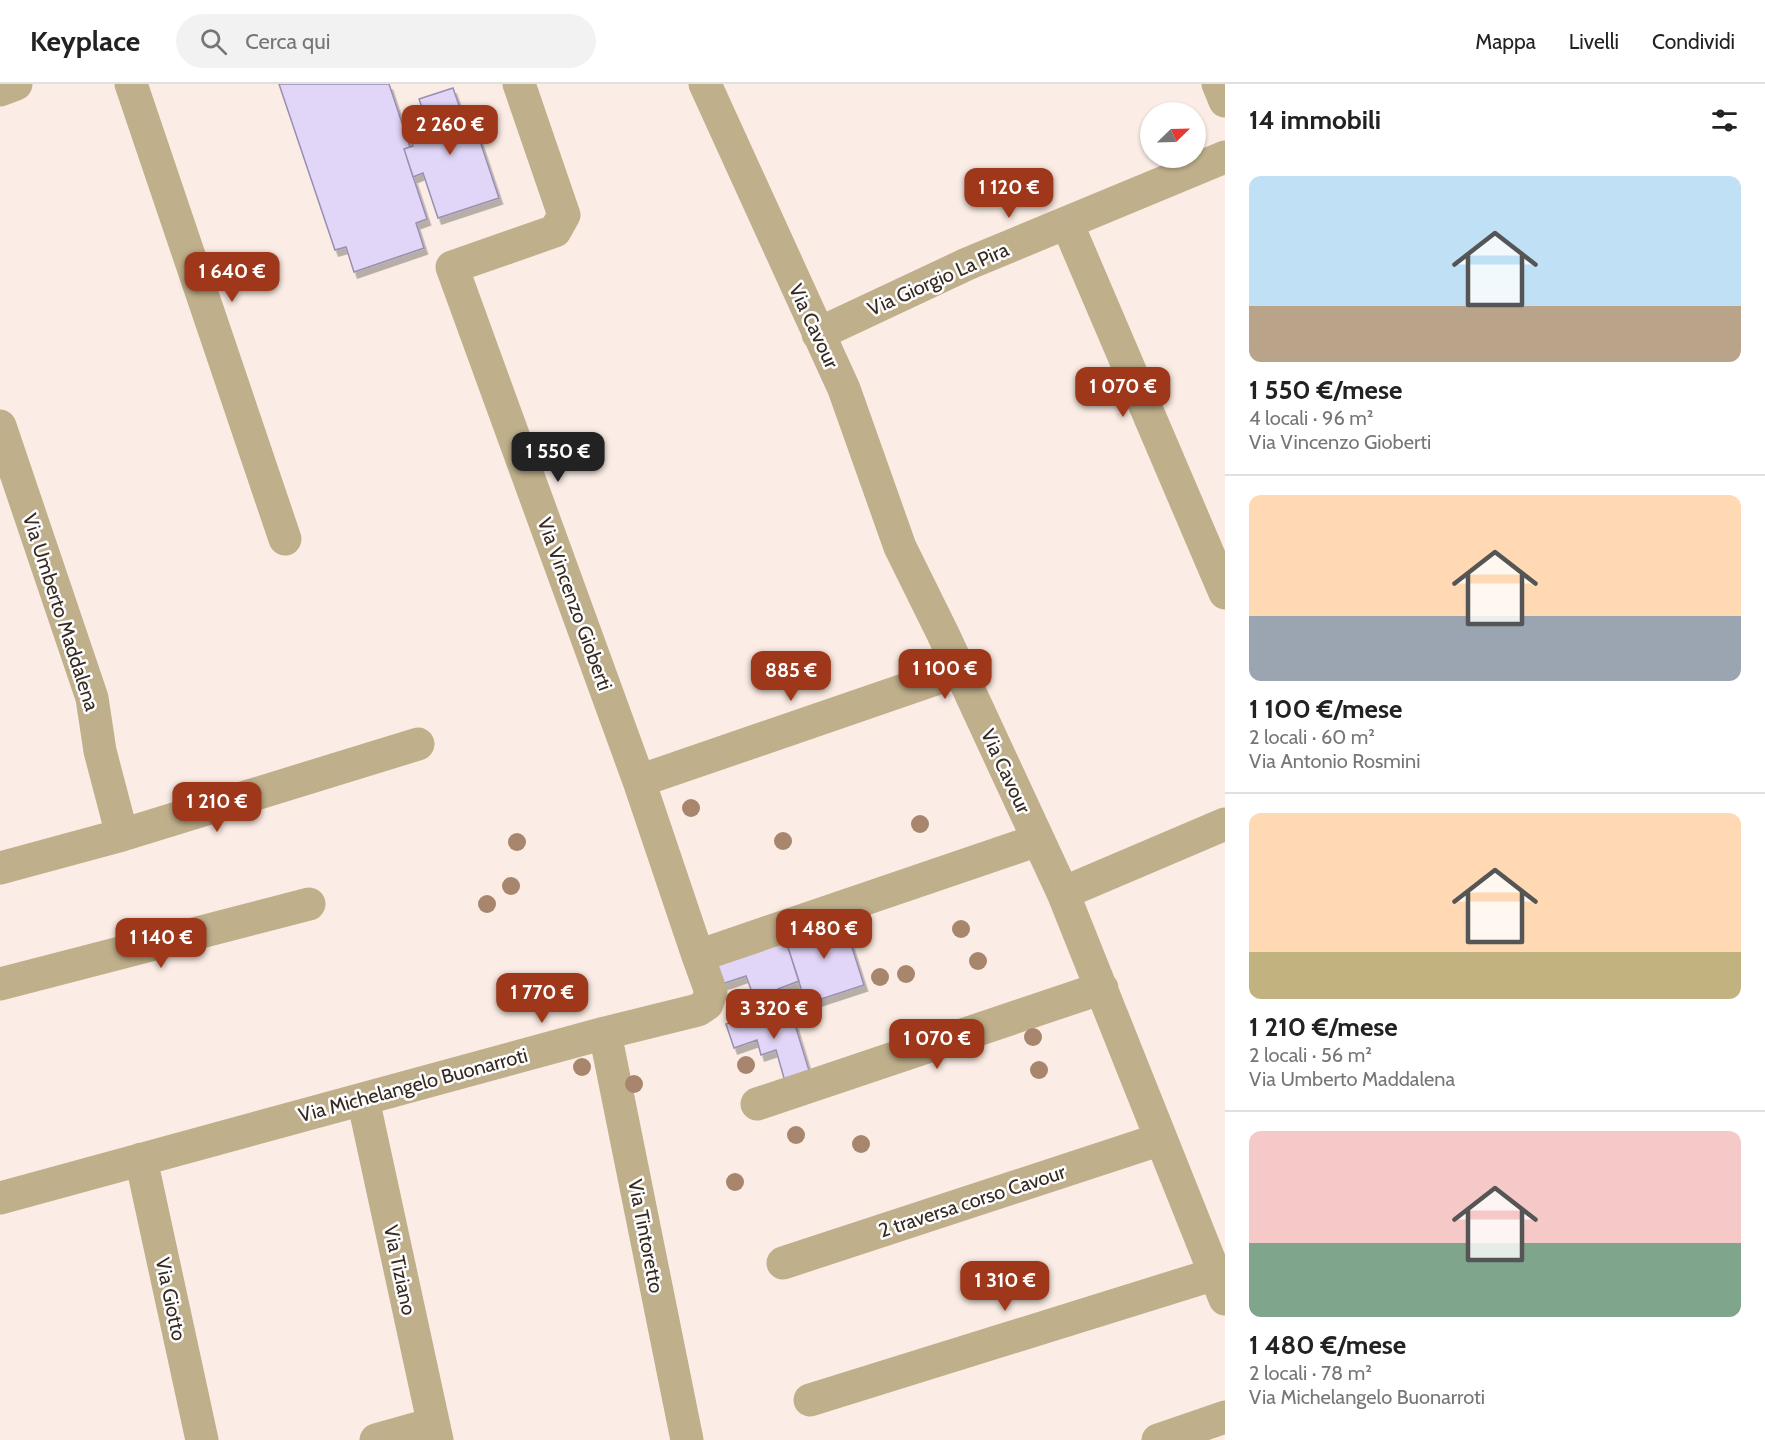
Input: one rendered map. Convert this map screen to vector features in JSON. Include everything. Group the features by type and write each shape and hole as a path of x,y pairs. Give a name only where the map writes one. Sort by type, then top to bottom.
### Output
{"street":[{"path":"0,90 16,84"},
{"path":"131,84 285,539"},
{"name":"Via Vincenzo Gioberti","path":"519,84 564,215 555,231 452,267 639,781 698,956"},
{"name":"Via Cavour","path":"705,84 844,389 900,547 943,634 1063,893 1220,1286"},
{"path":"1218,84 1225,101"},
{"name":"Via Giorgio La Pira","path":"818,334 967,264 1225,157"},
{"path":"1067,223 1225,592"},
{"name":"Via Umberto Maddalena","path":"0,426 92,698 99,751 122,835"},
{"path":"639,781 959,671"},
{"path":"0,868 122,835 418,744"},
{"path":"1063,893 1225,824"},
{"path":"698,956 1038,840"},
{"path":"0,984 309,904"},
{"name":"Via Michelangelo Buonarroti","path":"0,1198 605,1033 698,1010 707,1004 711,992 698,956"},
{"path":"757,1104 1102,988"},
{"name":"Via Tintoretto","path":"605,1033 687,1440"},
{"name":"Via Tiziano","path":"363,1099 435,1432"},
{"name":"2 traversa corso Cavour","path":"783,1263 1161,1139"},
{"name":"Via Giotto","path":"141,1159 202,1440"},
{"path":"810,1400 1220,1286"},
{"path":"1158,1440 1225,1417"},
{"path":"376,1440 435,1432"}],"building":[{"path":"279,84 389,84 410,147 404,149 427,219 416,223 424,248 354,272 346,247 335,250"},
{"path":"453,88 462,114 470,111 499,198 438,218 423,173 413,177 404,149 413,146 408,132 428,125 419,99"},
{"path":"842,916 864,985 806,1004 784,935"},
{"path":"784,935 799,981 778,989 782,1002 759,1011 746,976 719,985 713,967"},
{"path":"789,1005 811,1077 786,1085 776,1050 761,1055 757,1040 734,1048 726,1024"}]}
